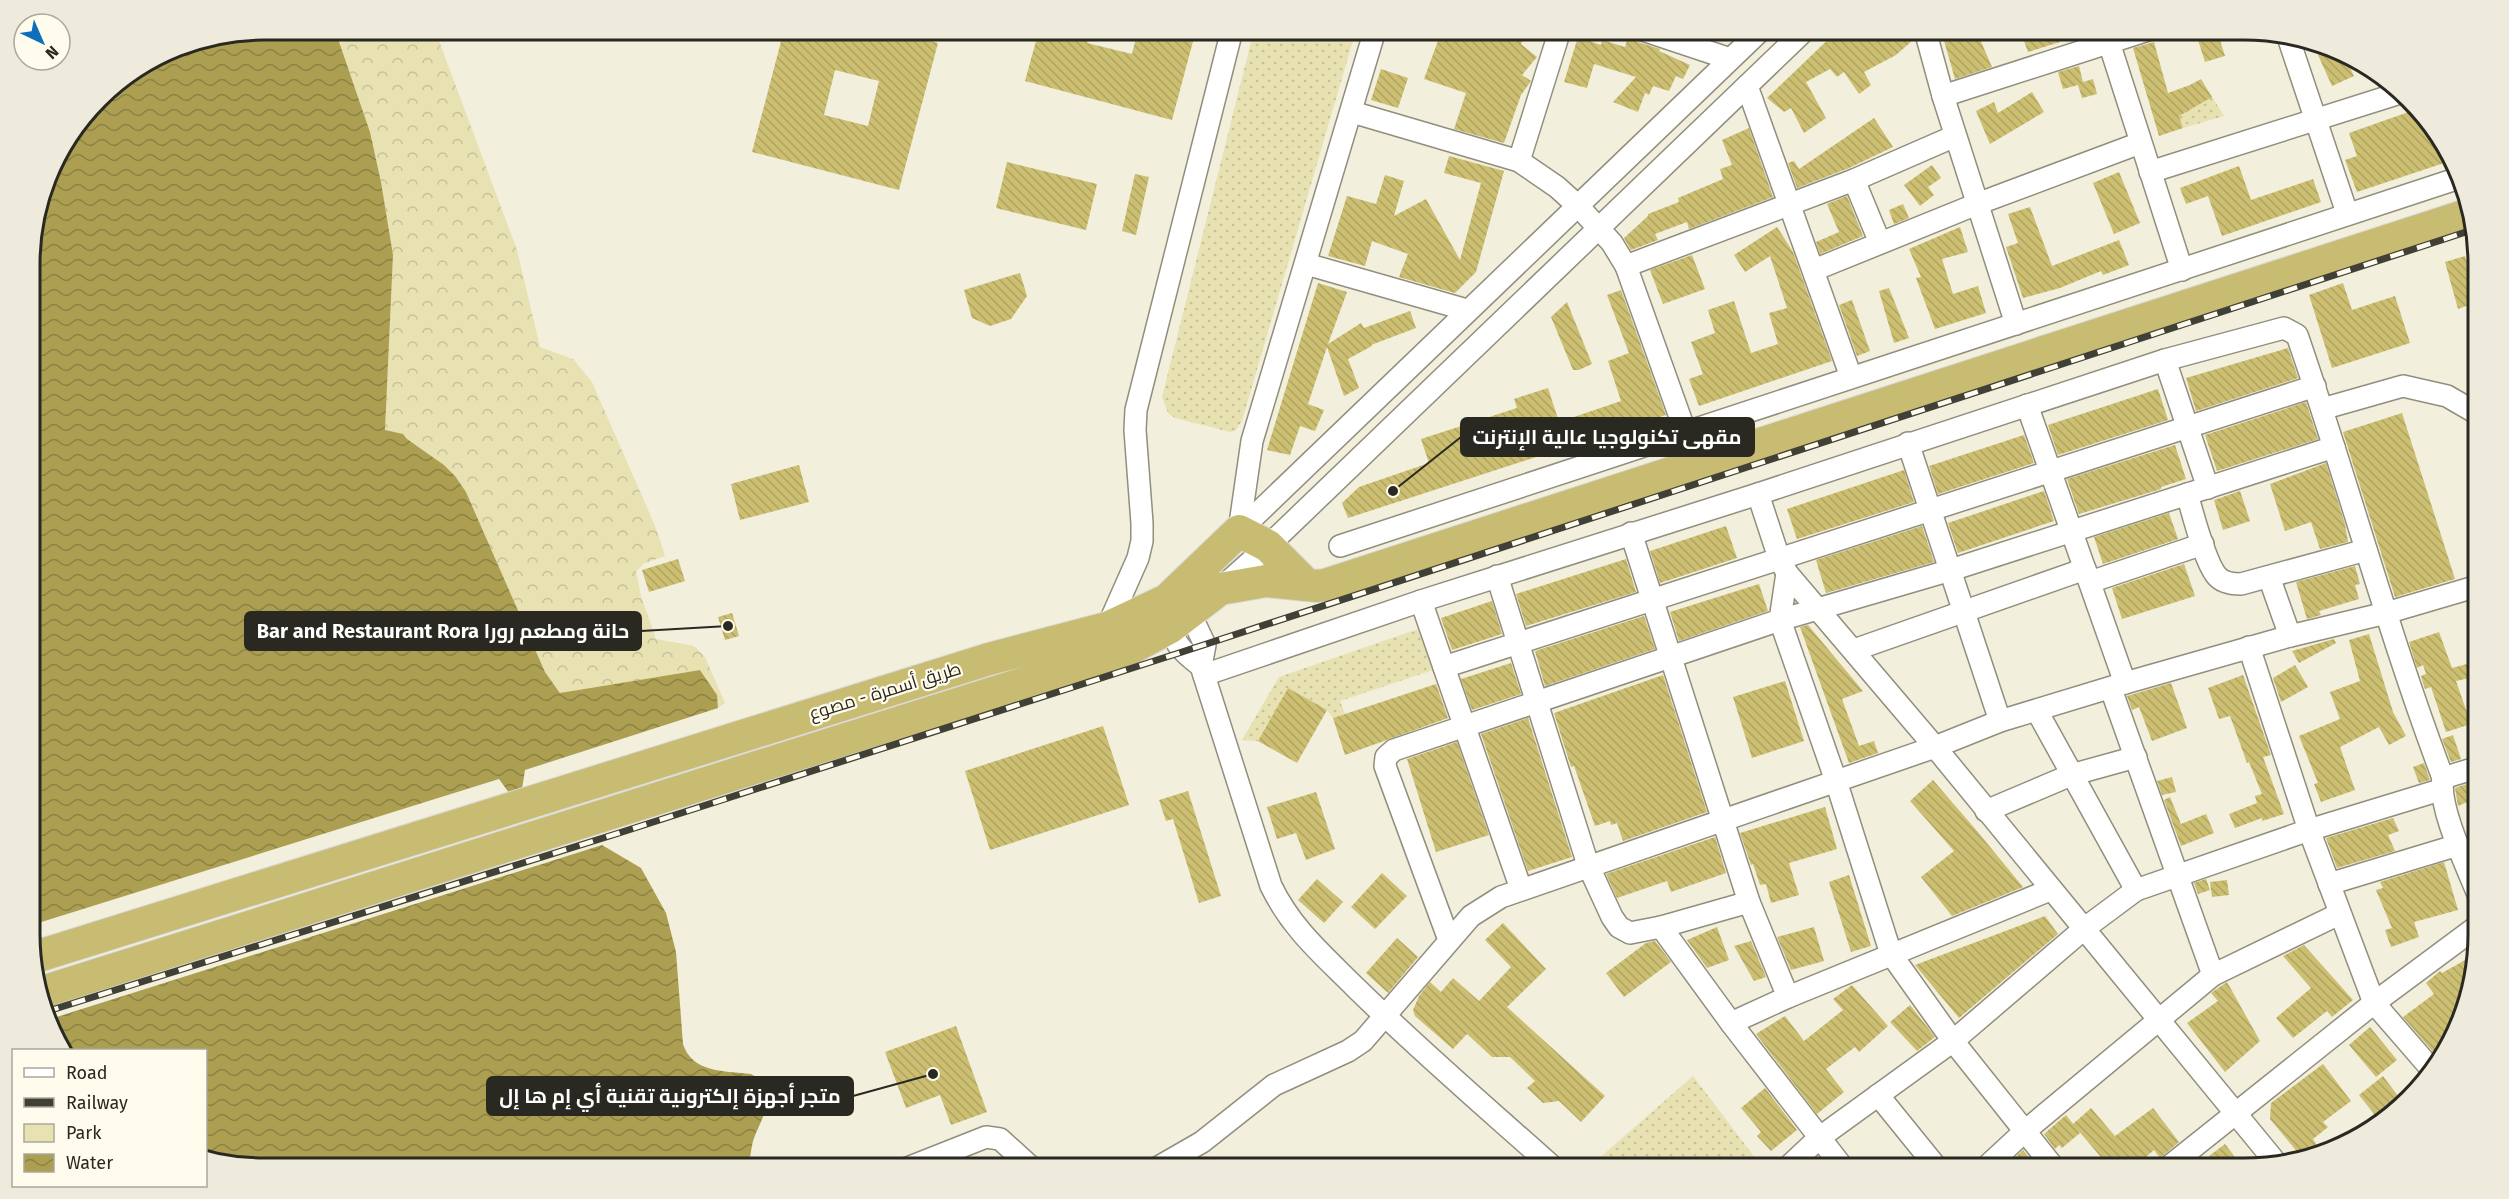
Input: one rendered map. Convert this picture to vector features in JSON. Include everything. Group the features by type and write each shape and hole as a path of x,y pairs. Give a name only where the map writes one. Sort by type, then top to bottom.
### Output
{"highway":[{"path":"47,990 1126,651 1175,614 1220,589 1266,582 1325,585 2463,216"},
{"name":"طريق أسمرة - مصوع","path":"41,955 989,659 1107,628 1175,614 1239,531"},
{"path":"1239,531 1268,546 1307,585"},
{"path":"989,659 998,691"}],"street":[{"path":"1107,628 1138,558 1142,541 1135,430 1136,410 1229,40"},
{"path":"1239,531 1252,441 1372,40"},
{"path":"1519,161 1557,40"},
{"path":"1673,40 1730,59"},
{"path":"1239,531 1750,40"},
{"path":"1220,589 1268,546 1795,40"},
{"path":"1928,40 1955,136 2016,324"},
{"path":"1943,96 2096,40"},
{"path":"2108,40 2182,270"},
{"path":"2291,45 2347,213"},
{"path":"1747,86 1851,376"},
{"path":"2150,172 2392,96"},
{"path":"1352,111 1519,161 1557,187 1578,206 1600,229 1626,266 1685,431"},
{"path":"1626,266 1854,180 1955,136"},
{"path":"1814,270 1977,204 2140,143"},
{"path":"1854,180 1880,243"},
{"path":"1340,546 1851,376 2452,180"},
{"path":"1306,264 1467,310"},
{"path":"1202,670 1758,494 2165,360 2283,328 2297,335 2315,386 2442,784 2458,845 2468,870"},
{"path":"2165,360 2208,488"},
{"path":"1444,667 1653,600 1783,566 1931,509 2315,386"},
{"path":"2322,409 2403,386 2447,396 2468,408"},
{"path":"2027,405 2087,575 2136,757 2213,975"},
{"path":"1908,443 2000,721"},
{"path":"1449,940 1385,766 1386,757 1394,750 1465,724 1673,658 1779,620 1951,570 2334,447"},
{"path":"1758,494 1783,566 1935,747 2050,890 2085,928 2272,1157"},
{"path":"2187,494 2216,576 2228,584 2241,584 2366,550"},
{"path":"1631,533 1673,658 1749,902 1788,996"},
{"path":"1854,650 2087,575 2203,544"},
{"path":"1783,566 1779,620 1836,782 1891,954 1953,1041 2047,1158"},
{"path":"1497,576 1588,865 1619,927 1630,933 1661,927 1749,902"},
{"path":"2269,577 2290,636"},
{"path":"1175,1158 1203,1142 1274,1086 1348,1051 1363,1041 1449,940 1479,910 1521,889 1836,782 2000,721 2249,647 2386,613 2468,589"},
{"path":"1421,601 1521,889"},
{"path":"1175,614 1182,652 1202,670 1271,886 1284,912 1385,1017 1543,1158"},
{"path":"2249,647 2309,830 2374,1003 2427,1064"},
{"path":"2037,711 2136,890"},
{"path":"1986,811 2071,775 2136,757"},
{"path":"1798,1158 1819,1138 1953,1041 2085,928 2136,890 2442,784 2468,771"},
{"path":"2329,884 2458,845"},
{"path":"1731,1023 1788,996 2050,890"},
{"path":"1996,1158 2025,1131 2213,975 2339,914"},
{"path":"1661,927 1731,1023 1835,1158"},
{"path":"2179,1158 2374,1003 2468,938"},
{"path":"1878,1095 1929,1158"},
{"path":"933,1158 986,1137 1000,1139 1021,1158"}],"green space":[{"path":"338,40 439,40 517,250 540,347 573,359 592,382 656,528 665,556 645,563 636,571 641,596 656,639 694,646 705,657 725,703 718,708 717,695 700,670 561,693 545,672 466,492 450,472 430,455 385,430 393,255 370,132"},
{"path":"1251,40 1353,40 1242,421 1235,431 1230,432 1175,418 1168,413 1162,397"},
{"path":"2212,97 2224,116 2183,128 2176,107"},
{"path":"1418,629 1433,670 1340,701 1345,714 1333,718 1327,710 1288,688 1258,741 1242,740 1279,677"},
{"path":"1693,1076 1755,1158 1599,1158"}],"water":[{"path":"338,40 370,132 393,255 385,430 403,434 444,465 466,492 545,672 560,693 700,670 717,695 718,708 525,770 522,789 509,793 499,779 41,922 42,235 52,192 78,140 106,106 152,70 192,52 235,42"},
{"path":"602,845 641,868 666,913 676,952 683,1044 687,1053 694,1060 711,1069 751,1074 761,1080 768,1096 753,1141 750,1158 235,1157 207,1151 207,1049 71,1049 57,1017"}],"building":[{"path":"781,40 927,40 938,43 899,190 752,152","holes":["835,70 879,81 868,126 824,115"]},
{"path":"1036,40 1088,40 1087,43 1132,54 1136,40 1193,40 1172,120 1025,81"},
{"path":"1438,40 1523,40 1521,44 1537,57 1522,75 1531,81 1521,95 1504,143 1454,129 1466,93 1424,79"},
{"path":"1577,40 1587,40 1601,45 1602,40 1625,47 1627,40 1636,40 1660,49 1659,51 1690,65 1683,79 1676,76 1669,91 1653,86 1649,95 1645,93 1638,112 1613,102 1636,77 1594,64 1587,88 1564,82"},
{"path":"1828,40 1912,41 1896,55 1864,72 1871,85 1859,94 1844,72 1837,77 1830,69 1806,82 1826,118 1804,133 1791,108 1784,112 1767,98"},
{"path":"1944,40 1980,40 1992,67 1955,79"},
{"path":"2024,40 2059,40 2060,42 2028,52"},
{"path":"2198,40 2220,40 2225,56 2205,62"},
{"path":"2154,42 2168,93 2201,79 2212,97 2179,116 2183,128 2159,136 2133,48"},
{"path":"2317,52 2349,67 2354,76 2332,86"},
{"path":"2079,66 2083,82 2093,79 2097,94 2082,98 2078,85 2063,89 2058,72"},
{"path":"1381,69 1408,78 1398,108 1371,100"},
{"path":"2032,92 2044,112 1990,144 1976,111 1994,102 1998,113"},
{"path":"2408,112 2431,140 2444,163 2357,192 2345,160 2357,156 2349,133"},
{"path":"1874,118 1893,147 1849,168 1797,188 1788,163 1794,161 1799,169"},
{"path":"1749,128 1773,197 1689,229 1687,222 1655,234 1658,240 1631,250 1624,238 1648,214 1679,202 1678,198 1723,179 1720,169 1732,165 1722,140"},
{"path":"1449,156 1504,171 1476,272 1455,293 1399,277 1408,254 1372,241 1365,266 1328,256 1347,196 1376,204 1385,175 1404,181 1394,216 1426,199 1460,260 1481,183 1444,173"},
{"path":"1007,162 1097,184 1086,230 996,208"},
{"path":"1932,165 1941,178 1928,187 1934,195 1920,206 1904,185"},
{"path":"2239,166 2251,200 2313,179 2321,202 2222,236 2208,196 2186,204 2180,188"},
{"path":"2119,172 2140,223 2114,234 2093,183"},
{"path":"1135,174 1149,177 1136,235 1122,231"},
{"path":"1847,196 1863,236 1820,254 1816,242 1839,232 1827,204"},
{"path":"1903,204 1909,218 1894,224 1889,210"},
{"path":"2030,207 2052,266 2119,240 2129,265 2103,275 2101,271 2060,288 2023,298 2006,247 2018,243 2008,214"},
{"path":"1777,227 1793,252 1832,361 1699,406 1689,379 1703,374 1691,342 1715,333 1708,310 1734,301 1751,353 1778,344 1769,313 1787,308 1770,256 1745,272 1734,255"},
{"path":"1960,227 1968,252 1942,259 1953,294 1978,286 1986,313 1935,329 1916,278 1921,277 1909,249"},
{"path":"1692,255 1705,289 1663,304 1650,270"},
{"path":"2465,256 2468,266 2468,305 2458,309 2445,262"},
{"path":"1020,273 1027,296 1011,319 990,326 972,318 964,290"},
{"path":"1318,283 1347,292 1328,344 1361,323 1364,328 1410,311 1416,328 1371,345 1348,359 1359,388 1344,396 1327,347 1308,404 1324,410 1315,431 1300,426 1290,455 1267,450"},
{"path":"2343,283 2352,310 2395,296 2410,343 2332,368 2309,295"},
{"path":"1889,288 1909,338 1894,343 1879,291"},
{"path":"1621,290 1666,415 1348,518 1342,503 1359,487 1429,463 1421,439 1517,408 1514,399 1548,388 1559,422 1621,401 1608,361 1629,353 1607,295"},
{"path":"1852,300 1870,351 1857,356 1839,305"},
{"path":"1567,302 1592,364 1579,370 1573,370 1551,317"},
{"path":"2288,348 2298,378 2196,411 2186,378"},
{"path":"2158,389 2168,420 2058,455 2048,425"},
{"path":"2306,402 2318,439 2217,471 2205,435"},
{"path":"2402,413 2455,579 2395,597 2343,432"},
{"path":"2024,435 2034,463 1938,494 1929,466"},
{"path":"2175,445 2186,479 2079,514 2067,479"},
{"path":"2326,463 2345,524 2348,542 2320,549 2311,522 2285,531 2270,484"},
{"path":"799,465 809,502 740,520 731,484"},
{"path":"1904,470 1914,502 1797,539 1787,509"},
{"path":"2044,491 2054,521 1958,553 1948,523"},
{"path":"2240,491 2250,521 2223,530 2214,500"},
{"path":"2169,513 2178,539 2103,564 2094,537"},
{"path":"1726,526 1737,558 1660,583 1650,551"},
{"path":"1922,526 1934,562 1826,593 1816,560"},
{"path":"678,559 685,581 649,592 642,570"},
{"path":"1626,559 1636,592 1526,626 1516,594"},
{"path":"2184,564 2195,596 2122,619 2112,588"},
{"path":"2355,566 2360,584 2355,585 2359,599 2319,611 2321,615 2307,619 2296,582"},
{"path":"1759,584 1768,611 1679,641 1670,612"},
{"path":"1492,601 1502,634 1452,650 1441,618"},
{"path":"732,613 739,636 725,640 718,617"},
{"path":"1644,616 1655,649 1545,686 1535,651"},
{"path":"1808,625 1863,691 1842,699 1859,746 1874,741 1878,753 1849,763 1800,627"},
{"path":"2439,632 2452,668 2468,664 2468,678 2456,681 2468,715 2468,725 2446,732 2431,687 2425,689 2421,676 2426,674 2423,665 2417,668 2409,642"},
{"path":"2369,634 2393,712 2406,736 2389,745 2379,727 2340,747 2355,790 2321,802 2314,784 2318,783 2299,736 2340,719 2330,692 2360,681 2349,640"},
{"path":"2334,639 2336,643 2299,663 2292,651"},
{"path":"1511,663 1521,694 1472,710 1461,679"},
{"path":"2295,665 2308,687 2281,702 2273,678"},
{"path":"1663,675 1707,812 1623,841 1617,823 1611,825 1610,821 1595,826 1574,766 1571,767 1554,713"},
{"path":"2243,675 2271,755 2263,757 2284,814 2262,821 2262,818 2235,828 2229,814 2257,803 2255,796 2262,794 2249,762 2247,763 2230,716 2219,719 2208,688"},
{"path":"1785,681 1804,741 1752,758 1733,697"},
{"path":"2171,683 2187,728 2152,741 2139,707 2132,710 2127,696"},
{"path":"1436,684 1448,718 1345,755 1333,718"},
{"path":"1288,688 1327,710 1297,763 1258,741"},
{"path":"1528,718 1572,857 1528,871 1481,734"},
{"path":"1103,726 1129,805 990,850 965,771"},
{"path":"2453,735 2461,759 2451,762 2442,739"},
{"path":"1457,742 1489,835 1436,852 1407,759"},
{"path":"2424,763 2430,780 2419,783 2413,767"},
{"path":"2172,777 2176,792 2162,795 2157,781"},
{"path":"1933,780 2023,887 1952,916 1921,877 1954,851 1910,801"},
{"path":"2468,784 2468,802 2458,806 2455,788"},
{"path":"1188,791 1221,896 1199,903 1173,819 1166,821 1159,800"},
{"path":"1316,792 1335,849 1306,860 1296,833 1277,839 1267,807"},
{"path":"2170,797 2181,824 2206,814 2214,833 2181,846 2164,800"},
{"path":"1825,807 1837,849 1789,863 1799,895 1771,903 1766,884 1760,885 1740,833"},
{"path":"2393,818 2399,831 2388,835 2395,851 2337,868 2326,838"},
{"path":"1715,837 1726,873 1671,892 1667,881 1617,898 1606,874"},
{"path":"2444,862 2458,910 2414,922 2419,937 2391,947 2385,930 2392,928 2376,890 2383,888 2380,882"},
{"path":"1382,873 1407,896 1375,929 1351,907"},
{"path":"1849,875 1871,946 1851,952 1829,882"},
{"path":"1317,879 1343,902 1324,923 1298,900"},
{"path":"2206,879 2210,890 2198,894 2194,883"},
{"path":"2227,880 2229,895 2212,897 2210,882"},
{"path":"2045,916 2058,934 1959,1018 1915,965"},
{"path":"1503,923 1546,969 1507,1007 1605,1096 1581,1122 1559,1101 1543,1103 1527,1088 1535,1081 1510,1057 1492,1057 1467,1034 1453,1049 1415,1016 1413,1010 1419,996 1430,982 1441,992 1453,978 1479,1001 1511,967 1485,940"},
{"path":"1717,927 1729,960 1707,968 1687,940"},
{"path":"1814,927 1824,961 1791,970 1777,937"},
{"path":"1397,938 1418,957 1388,993 1366,973"},
{"path":"1655,941 1671,962 1624,997 1606,973 1646,943"},
{"path":"1751,941 1766,977 1754,981 1734,946"},
{"path":"2304,945 2353,1000 2332,1017 2327,1011 2293,1038 2276,1018 2311,988 2283,956"},
{"path":"2467,959 2457,1007 2435,1054 2403,1017 2434,994 2426,983 2440,971 2442,973"},
{"path":"2227,982 2260,1041 2225,1072 2187,1023 2218,1001 2211,993"},
{"path":"1852,985 1888,1026 1859,1052 1855,1047 1826,1069 1844,1092 1817,1114 1756,1034 1785,1016 1804,1041 1843,1010 1833,999"},
{"path":"1910,1005 1935,1037 1917,1051 1890,1022"},
{"path":"956,1026 987,1112 951,1125 940,1095 906,1108 885,1052"},
{"path":"2370,1027 2397,1060 2376,1077 2349,1045"},
{"path":"2323,1064 2351,1101 2323,1122 2328,1127 2313,1139 2318,1147 2298,1152 2270,1119 2271,1103"},
{"path":"2383,1076 2399,1097 2376,1116 2359,1095"},
{"path":"1765,1088 1797,1130 1771,1151 1757,1136 1761,1132 1741,1108"},
{"path":"2091,1108 2115,1136 2153,1108 2179,1142 2160,1158 2154,1150 2145,1158 2102,1158 2077,1129 2080,1133 2062,1148 2059,1145 2055,1149 2044,1134 2066,1115 2073,1124"},
{"path":"2225,1144 2236,1158 2210,1158 2209,1156"},
{"path":"2023,1150 2029,1158 2015,1158"}],"railway":[{"path":"53,1009 619,833 1182,652 2466,232"}],"place":[{"name":"مقهى تكنولوجيا عالية الإنترنت","path":"1393,491"},
{"name":"Bar and Restaurant Rora حانة ومطعم رورا","path":"728,626"},
{"name":"متجر أجهزة إلكترونية تقنية أي إم ها إل","path":"933,1074"}]}
